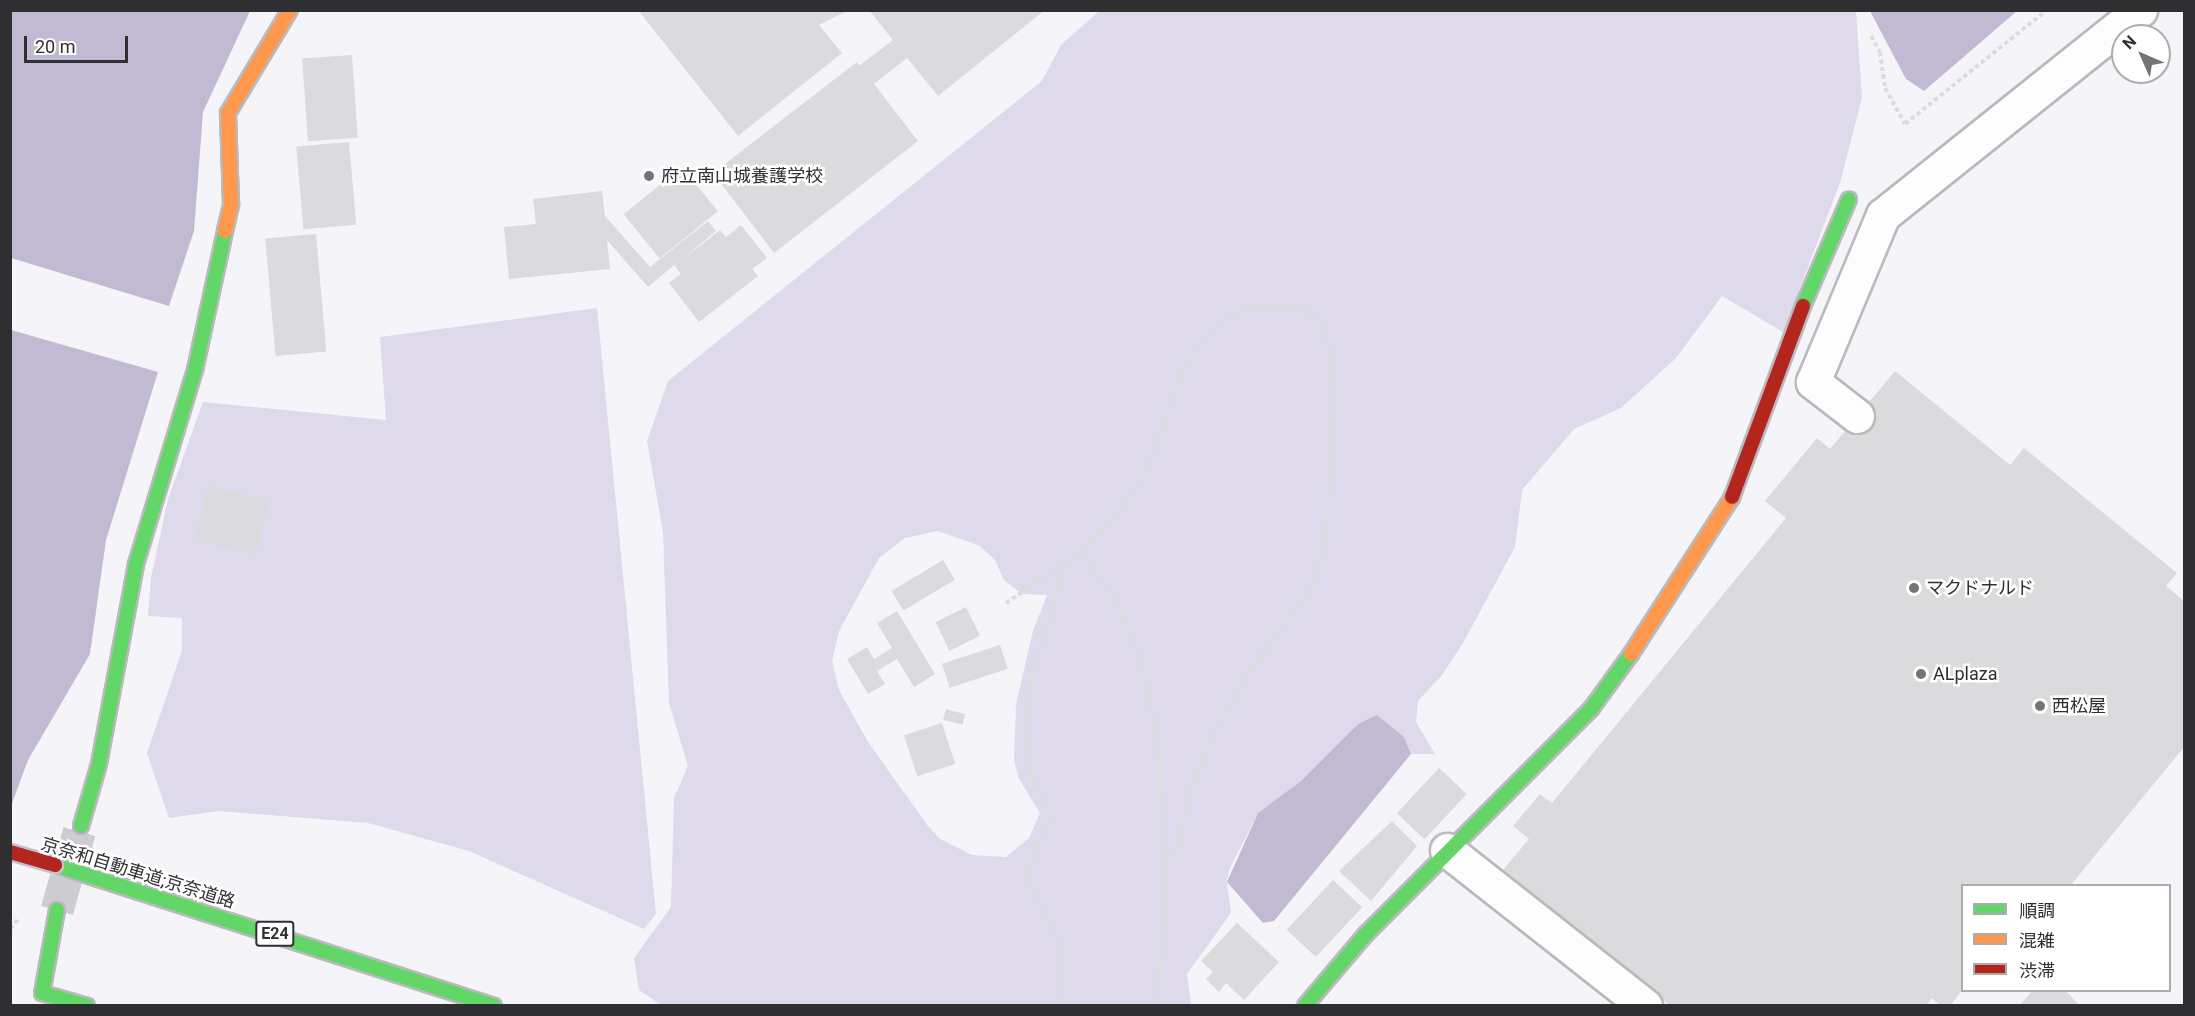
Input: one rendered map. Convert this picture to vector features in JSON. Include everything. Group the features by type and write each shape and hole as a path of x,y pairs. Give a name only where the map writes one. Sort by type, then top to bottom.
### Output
{"main road":[{"path":"81,826 99,764 136,564 195,370 231,204 228,113 290,10"},
{"path":"1305,1005 1447,850 1591,709 1717,524 1732,497 1807,294 1849,199"},
{"name":"京奈和自動車道;京奈道路","path":"10,852 494,1005"},
{"path":"57,910 42,999 87,1005"}],"street":[{"path":"1857,416 1813,382 1883,215 2140,10"},
{"path":"1447,850 1645,1005"}],"path":[{"path":"1871,36 1880,52 1885,88 1905,124 2047,10"},
{"path":"1006,603 1080,553 1135,492 1147,470 1183,370 1210,332 1226,317 1249,307 1303,307 1320,322 1328,343 1334,391 1326,542 1312,588 1251,668 1208,745 1187,801 1180,842 1164,864"},
{"path":"1080,553 1115,600 1132,637 1148,690 1159,753 1164,864 1164,927 1155,1005"},
{"path":"1057,570 1059,587 1054,614 1033,670 1024,731 1033,783 1050,816 1027,876 1062,950 1063,1005"}],"shaded area":[{"path":"10,11 250,11 203,112 194,231 169,306 11,258"},
{"path":"1099,11 1856,11 1862,98 1840,183 1783,332 1722,296 1676,358 1621,408 1574,429 1522,490 1515,547 1463,643 1442,675 1418,701 1416,722 1435,754 1411,754 1404,737 1358,724 1301,781 1258,813 1229,870 1227,882 1231,913 1187,974 1191,1005 661,1005 639,990 634,958 671,907 674,798 688,766 669,703 663,532 647,441 668,381 1042,81 1061,45","holes":["938,531 980,546 995,560 1004,580 1022,594 1047,595 1033,631 1016,704 1014,760 1019,779 1040,813 1029,838 1006,857 972,855 940,839 928,826 868,742 839,690 832,661 839,631 879,558 905,538"]},
{"path":"1870,11 2017,11 1924,91 1906,79"},
{"path":"597,308 656,914 644,929 469,851 368,823 219,811 169,818 147,753 182,651 182,618 148,616 151,578 168,499 203,402 386,420 380,337"},
{"path":"11,330 158,372 106,540 90,654 28,760 11,806"},
{"path":"1377,715 1404,737 1411,754 1274,921 1263,923 1227,882 1258,813 1301,781 1358,724"}],"building":[{"path":"638,10 849,10 819,25 842,53 738,136"},
{"path":"869,10 1045,10 938,96 907,58 874,84 918,141 774,253 713,173 857,62 859,66 893,40"},
{"path":"352,55 358,138 308,141 302,58"},
{"path":"349,142 356,225 303,229 296,147"},
{"path":"682,167 718,211 660,258 624,214"},
{"path":"602,191 605,216 650,267 708,221 716,231 678,263 720,230 726,237 741,225 767,258 752,269 758,276 699,322 669,283 681,274 674,265 648,287 607,240 610,269 509,279 504,227 536,224 533,199"},
{"path":"316,234 326,352 275,356 265,238"},
{"name":"ALplaza","path":"1895,371 2010,465 2024,448 2177,573 2166,586 2184,601 2184,747 2072,884 1961,884 1961,991 1950,1006 1941,1006 1932,998 1926,1006 1671,1006 1503,870 1529,839 1513,826 1540,794 1552,803 1786,518 1765,501 1817,438 1830,449"},
{"path":"208,486 268,500 256,555 195,541"},
{"path":"943,560 955,580 903,611 892,591"},
{"path":"966,607 980,636 949,651 935,622"},
{"path":"897,611 935,674 914,687 897,659 877,671 885,684 868,694 847,659 867,647 874,659 892,648 877,623"},
{"path":"1000,645 1008,669 950,688 942,664"},
{"path":"946,709 965,714 962,725 943,720"},
{"path":"942,723 955,764 917,776 904,735"},
{"path":"1439,768 1467,794 1425,839 1397,813"},
{"path":"1392,821 1417,846 1371,901 1339,871"},
{"path":"1333,880 1362,907 1316,957 1287,930"},
{"path":"1237,923 1279,962 1244,1000 1226,983 1219,992 1206,979 1213,972 1201,961"},
{"path":"2031,992 2067,992 2080,1006 2019,1006"}],"tunnel":[{"path":"57,910 81,826"}],"traffic: fast":[{"path":"1803,306 1849,199"},
{"path":"81,826 99,764 136,564 195,370 225,231"},
{"path":"1305,1006 1365,935 1591,709 1631,654"},
{"path":"55,865 494,1006"},
{"path":"57,910 42,993 87,1006"}],"traffic: slow":[{"path":"225,231 231,204 228,113 290,10"},
{"path":"1631,654 1732,497"}],"traffic: jam":[{"path":"1732,497 1803,306"},
{"path":"10,852 55,865"}],"place":[{"name":"府立南山城養護学校","path":"649,176"},
{"name":"マクドナルド","path":"1914,588"},
{"name":"ALplaza","path":"1921,674"},
{"name":"西松屋","path":"2040,706"}]}
